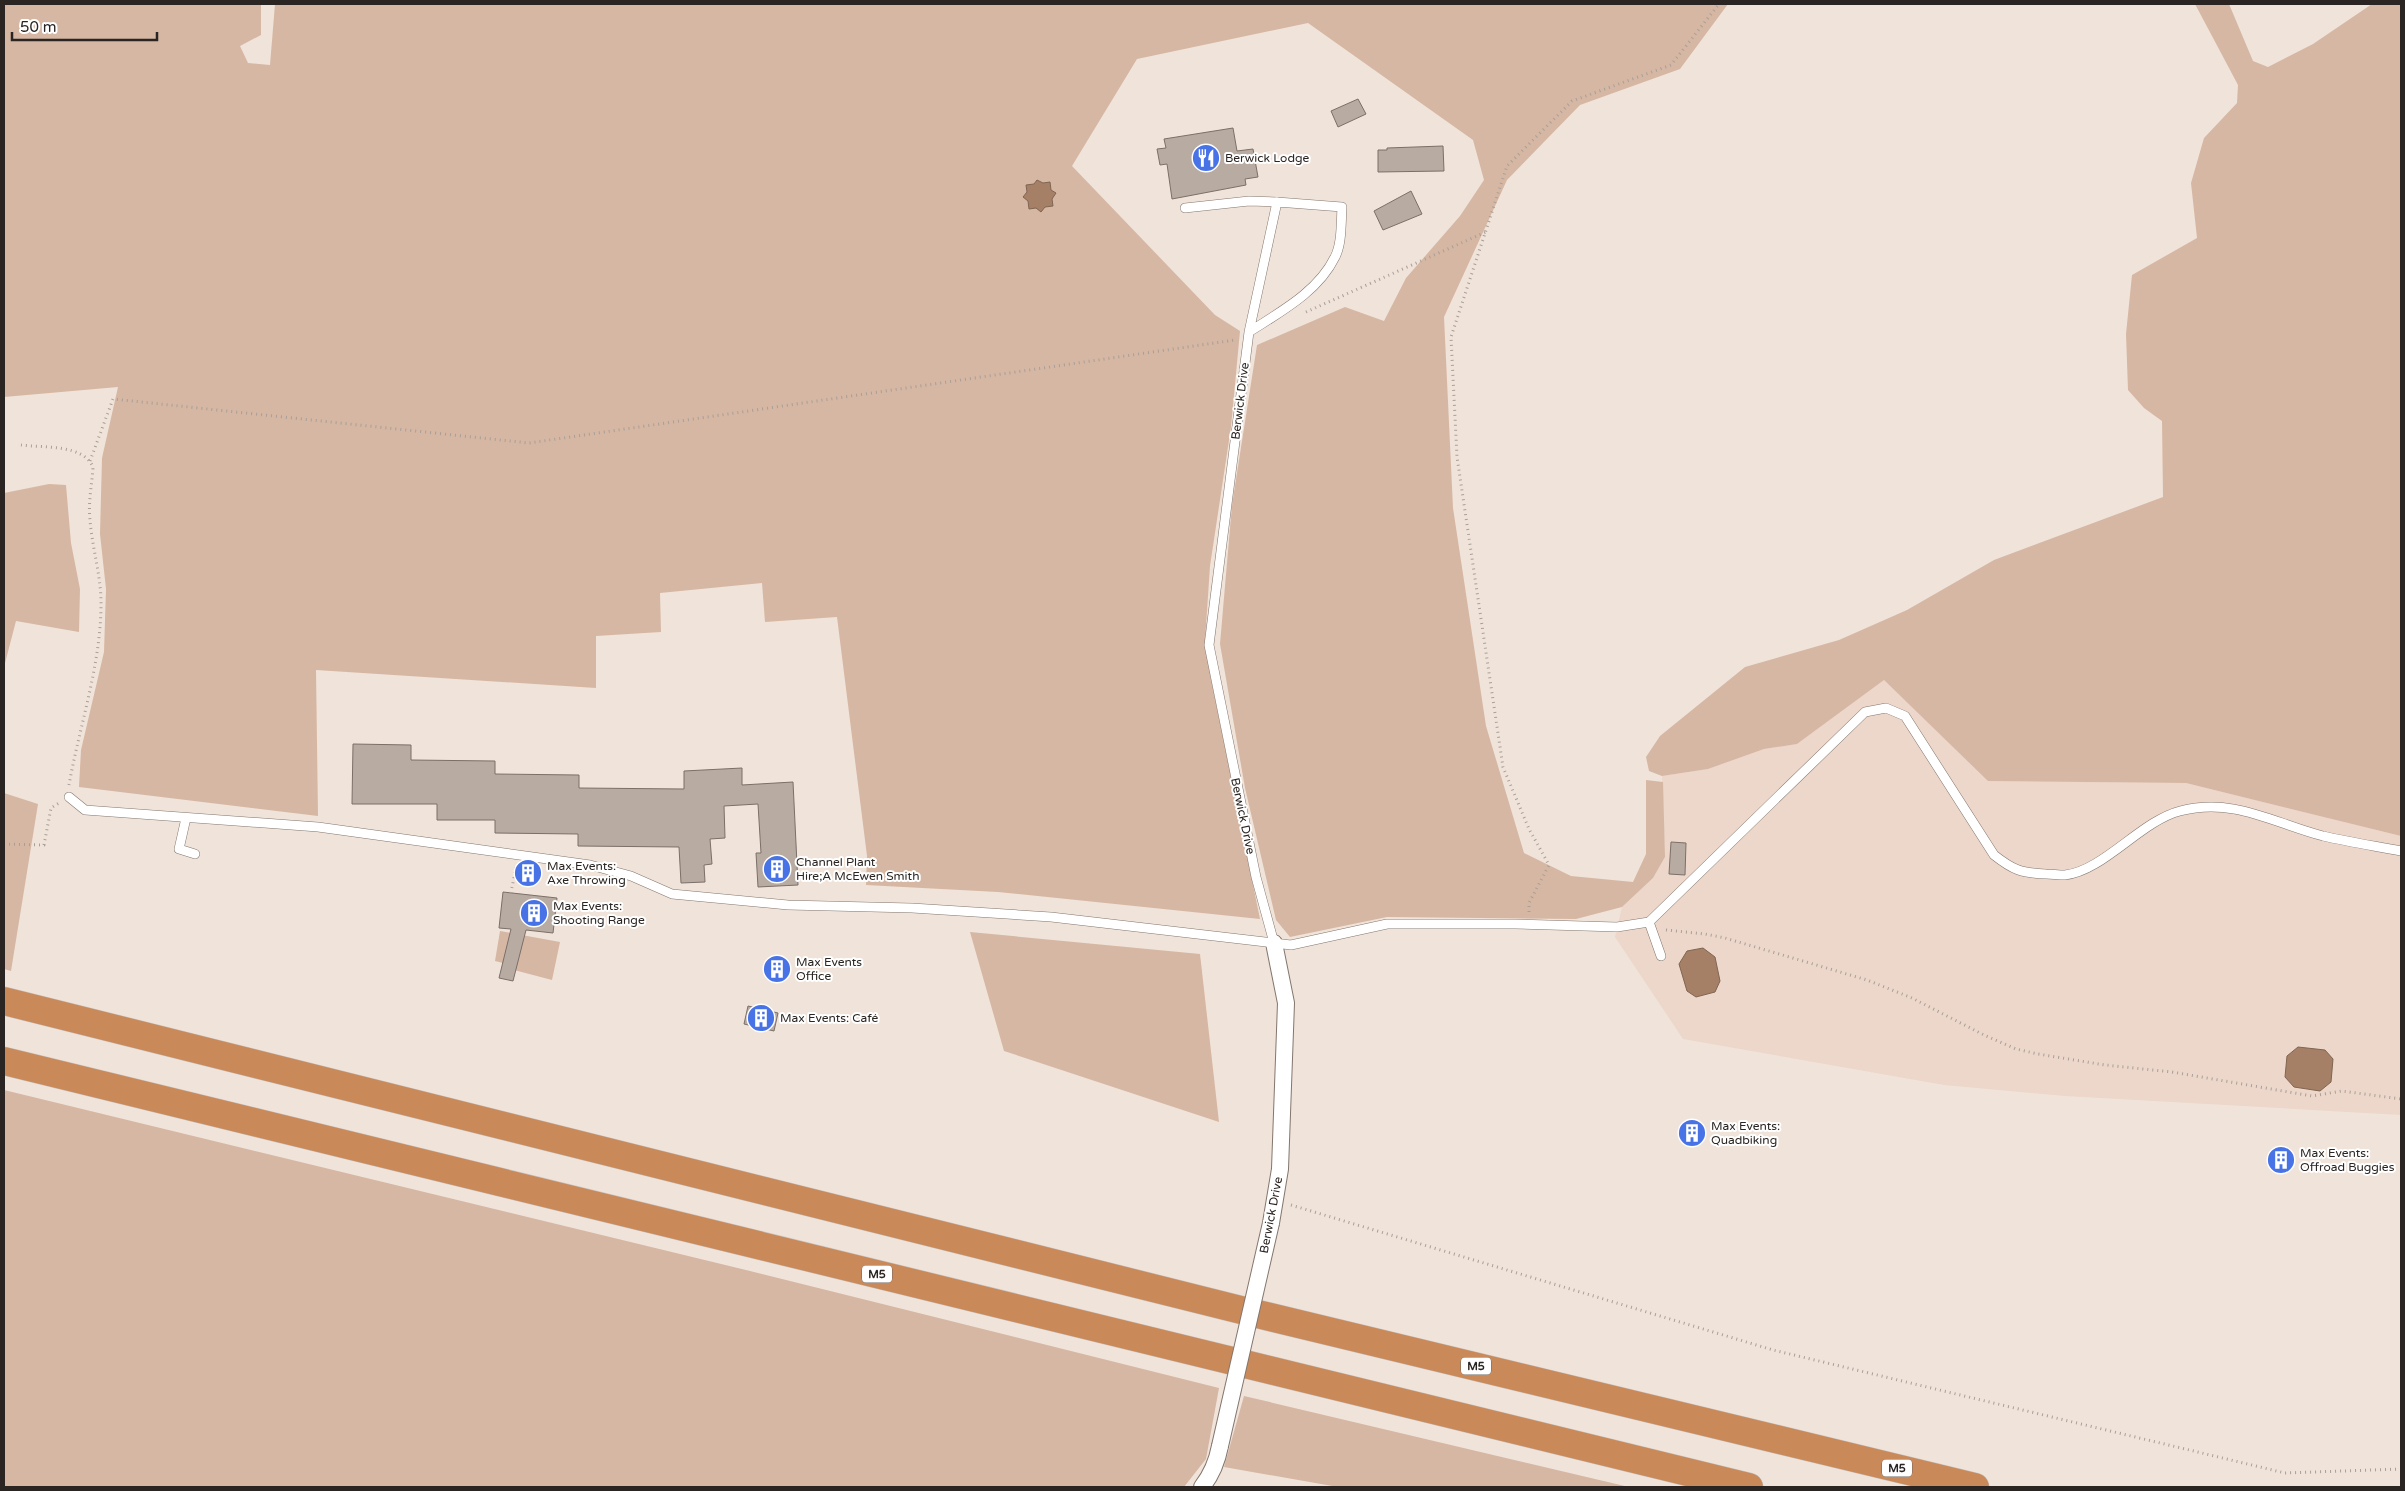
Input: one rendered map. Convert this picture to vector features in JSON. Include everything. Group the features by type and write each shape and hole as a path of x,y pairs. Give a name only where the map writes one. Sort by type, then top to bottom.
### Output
{"highway":[{"name":"M5","path":"4,1001 1241,1310 1976,1487"},
{"name":"M5","path":"4,1061 1749,1487"}],"street":[{"name":"Berwick Drive","path":"1202,1487 1212,1474 1218,1458 1276,1200 1280,1169 1286,1002 1274,943"}],"lane":[{"path":"1185,208 1249,201 1342,207 1336,256 1318,283 1248,335"},
{"name":"Berwick Drive","path":"1274,943 1256,877 1209,646 1248,335 1277,202"},
{"path":"69,797 84,810 318,827 590,865 631,876 672,894 788,905 912,908 1051,917 1291,945 1387,924 1528,924 1629,927 1649,922 1865,712 1886,708 1905,716 1994,855 2012,869 2038,874 2066,875 2090,866 2157,821 2179,811 2207,806 2235,808 2323,836 2401,851"},
{"path":"186,818 179,849 195,854"},
{"path":"1649,922 1661,956"}],"path":[{"path":"1528,924 1529,903 1549,865 1529,829 1503,767 1457,458 1451,337 1507,166 1572,101 1671,65 1719,4"},
{"path":"1302,314 1486,232"},
{"path":"90,460 114,399 529,443 1248,335"},
{"path":"4,844 44,845 51,808 69,797 69,785 94,676 100,633 101,598 90,521 89,496 93,467 90,460 84,455 72,450 22,445"},
{"path":"511,893 519,854"},
{"path":"1653,934 1668,930 1715,936 1867,980 1912,998 1984,1035 2016,1049 2038,1054 2105,1065 2172,1072 2312,1096 2342,1091 2401,1098"},
{"path":"1276,1200 1773,1350 2275,1471 2285,1473 2401,1469"}],"shaded area":[{"path":"4,4 261,4 261,35 240,46 248,63 270,65 275,4 1728,4 1680,69 1580,105 1507,180 1444,317 1453,508 1486,726 1524,853 1571,876 1633,882 1646,854 1646,780 1663,782 1665,857 1653,878 1622,907 1576,919 1387,917 1290,937 1276,920 1245,788 1220,644 1232,505 1257,345 1345,307 1384,321 1406,278 1460,216 1484,180 1473,140 1308,23 1137,59 1072,166 1215,315 1240,331 1231,427 1210,566 1205,641 1260,919 998,892 866,885 867,856 837,617 765,622 762,583 660,593 661,632 596,636 596,688 316,670 318,816 79,787 81,750 104,652 106,589 100,534 102,458 118,387 4,397"},
{"path":"2195,4 2229,4 2253,61 2268,67 2313,44 2372,4 2401,4 2401,836 2186,783 1988,781 1884,680 1797,744 1764,749 1708,769 1662,776 1649,771 1646,757 1660,736 1745,667 1839,640 1907,610 1994,560 2163,497 2162,421 2144,408 2128,390 2126,334 2132,275 2197,238 2191,183 2204,138 2237,103 2238,85"},
{"path":"1037,180 1043,183 1050,182 1051,190 1056,193 1052,199 1053,206 1045,207 1041,212 1036,208 1029,209 1028,201 1023,197 1027,192 1026,185 1034,184"},
{"path":"49,484 66,485 71,543 80,589 79,632 16,621 4,667 4,493"},
{"path":"1884,680 1989,781 2186,783 2401,836 2401,1115 2065,1096 1944,1085 1683,1039 1615,937 1622,907 1653,878 1665,857 1662,776 1708,769 1764,749 1797,744"},
{"path":"4,793 38,804 11,971 4,969"},
{"path":"500,931 560,942 552,980 514,970 503,963 495,961"},
{"path":"970,932 1200,954 1219,1122 1004,1051"},
{"path":"1703,948 1715,957 1720,981 1715,992 1696,997 1687,991 1679,964 1687,951"},
{"path":"2298,1047 2325,1050 2333,1059 2331,1082 2320,1091 2294,1087 2285,1077 2287,1056"},
{"path":"4,1090 750,1271 1219,1388 1206,1459 1184,1487 4,1487"},
{"path":"1244,1396 1629,1487 1338,1487 1224,1467"}],"building":[{"path":"1358,99 1366,114 1338,127 1331,111"},
{"name":"Berwick Lodge","path":"1233,128 1237,151 1253,149 1258,177 1245,179 1246,185 1172,199 1167,164 1160,165 1157,149 1166,148 1164,139"},
{"path":"1443,146 1444,171 1378,172 1378,150"},
{"path":"1411,191 1422,214 1383,230 1374,211"},
{"path":"353,744 411,745 411,760 495,761 495,774 579,775 579,788 684,789 684,771 742,768 742,785 793,782 798,885 758,887 756,853 761,853 758,804 724,806 725,838 710,839 712,864 704,865 705,882 681,883 679,847 578,846 578,834 495,833 495,820 437,820 437,804 352,804"},
{"path":"1671,842 1686,843 1685,875 1669,874"},
{"path":"503,892 557,898 553,933 526,930 513,981 499,978 511,929 499,928"},
{"name":"Max Events: Café","path":"748,1006 778,1013 774,1031 744,1024"}],"place":[{"name":"Berwick Lodge","path":"1206,158"},
{"name":"Channel Plant Hire;A McEwen Smith","path":"777,869"},
{"name":"Max Events: Axe Throwing","path":"528,873"},
{"name":"Max Events: Shooting Range","path":"534,913"},
{"name":"Max Events Office","path":"777,969"},
{"name":"Max Events: Café","path":"761,1018"},
{"name":"Max Events: Quadbiking","path":"1692,1133"},
{"name":"Max Events: Offroad Buggies","path":"2281,1160"}]}
